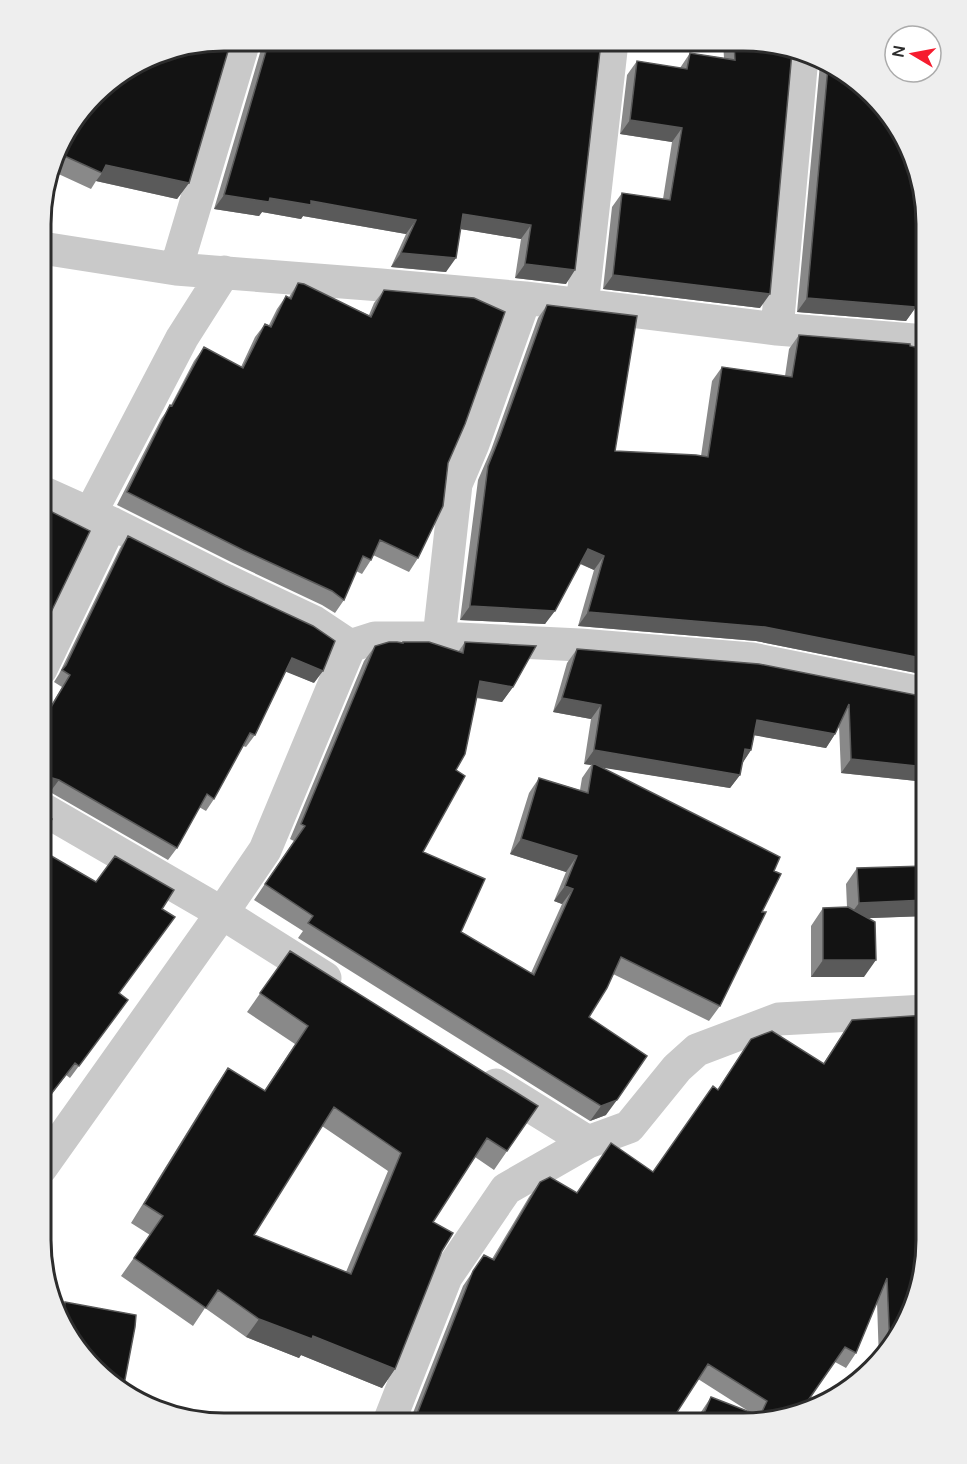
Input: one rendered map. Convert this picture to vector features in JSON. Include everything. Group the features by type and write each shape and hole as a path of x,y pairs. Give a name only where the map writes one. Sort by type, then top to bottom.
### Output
{"street":[{"path":"176,269 241,51"},
{"path":"582,306 611,51"},
{"path":"777,329 802,62"},
{"path":"51,249 176,269 525,298 777,329 916,339"},
{"path":"51,644 101,519 182,338 224,272"},
{"path":"439,638 456,484 473,444 525,298"},
{"path":"51,496 314,622 350,646"},
{"path":"51,1154 265,850 350,646 375,638 439,638 580,645 752,659 916,692"},
{"path":"51,814 222,913 350,994"},
{"path":"393,1413 446,1277 506,1189 588,1142 629,1127 677,1068 697,1050 779,1019 916,1012"},
{"path":"469,1068 588,1142"}],"building":[{"path":"228,51 189,183 106,165 102,173 65,156 74,137 87,119 110,94 137,74 168,60 201,52"},
{"path":"266,51 600,51 575,270 525,264 531,225 463,214 456,258 401,253 416,220 311,201 311,205 270,198 269,202 224,195"},
{"path":"734,51 766,52 791,58 770,294 613,275 622,193 670,200 682,128 630,120 637,61 687,69 690,53 735,60"},
{"path":"827,73 865,102 893,138 903,158 915,201 916,307 807,298"},
{"path":"298,283 371,317 384,290 474,298 505,312 465,424 448,463 443,506 418,558 380,540 371,560 363,556 344,600 332,591 127,492 170,405 172,406 204,347 243,368 265,324 271,327 286,296 291,299"},
{"path":"547,305 637,316 615,451 708,457 722,367 792,377 799,335 910,344 916,347 916,657 765,627 588,612 604,556 588,549 555,611 470,606 488,466"},
{"path":"51,512 90,531 51,612"},
{"path":"128,536 313,626 335,641 323,671 292,658 255,735 250,733 214,799 207,794 177,848 59,780 51,778 51,707 70,675 62,670"},
{"path":"389,642 429,642 463,653 465,642 536,646 513,687 480,681 465,754 456,770 465,776 423,852 485,879 461,932 534,975 573,889 565,886 577,856 521,839 539,778 588,793 593,763 780,857 774,871 781,874 762,912 766,912 720,1006 621,957 607,988 589,1017 647,1056 617,1100 601,1106 308,923 313,916 265,884 305,826 301,824 375,646"},
{"path":"577,649 759,664 916,695 916,766 851,759 849,704 835,734 757,720 751,750 745,749 740,775 594,750 601,705 562,698"},
{"path":"51,856 96,882 115,856 174,890 162,909 175,917 119,993 128,1000 79,1066 75,1063 51,1094"},
{"path":"916,866 916,900 859,903 857,868"},
{"path":"848,907 875,922 876,960 823,960 823,908"},
{"path":"290,951 538,1106 507,1151 487,1138 433,1222 453,1233 442,1251 395,1369 313,1336 312,1339 259,1319 218,1290 206,1308 134,1258 163,1216 144,1204 228,1068 265,1091 308,1026 260,993","holes":["334,1107 401,1153 351,1274 254,1235"]},
{"path":"916,1016 916,1251 907,1296 889,1332 887,1278 856,1353 845,1347 808,1400 777,1410 762,1412 767,1401 708,1364 676,1413 417,1413 473,1271 484,1255 494,1260 540,1182 550,1177 577,1193 611,1143 653,1172 713,1086 718,1090 751,1039 772,1031 824,1064 852,1020"},
{"path":"65,1302 136,1315 125,1381 102,1362 87,1345 64,1307"},
{"path":"711,1397 752,1413 704,1413"}]}
